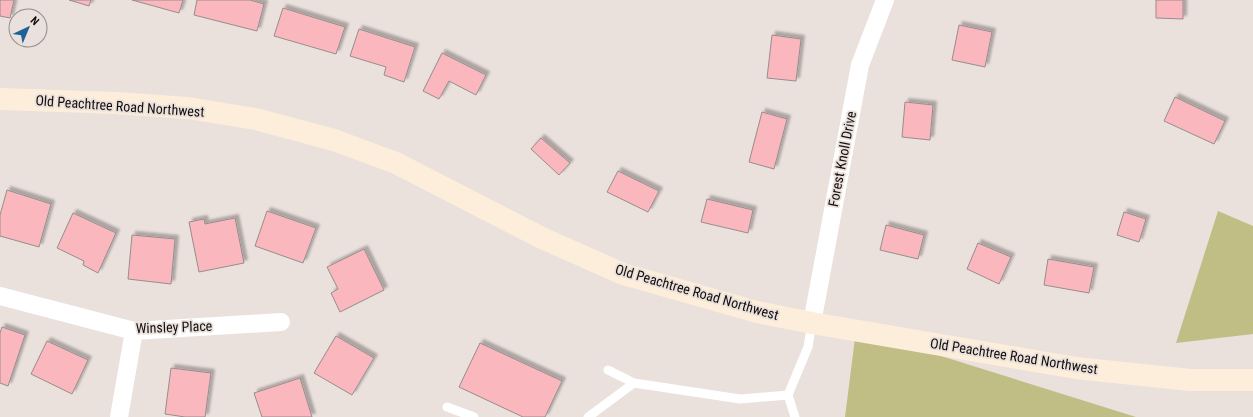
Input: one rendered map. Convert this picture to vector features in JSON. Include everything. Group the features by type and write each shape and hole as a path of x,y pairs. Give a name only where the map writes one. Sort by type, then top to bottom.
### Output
{"main road":[{"name":"Old Peachtree Road Northwest","path":"0,99 117,103 188,108 255,119 334,140 396,164 542,238 623,274 757,312 812,323 1076,368 1190,380 1253,380"}],"street":[{"name":"Forest Knoll Drive","path":"812,323 860,65 885,0"},
{"name":"Winsley Place","path":"0,296 134,330 281,322"},
{"path":"119,417 134,330"}],"lane":[{"path":"795,417 788,395 808,347 812,323"},
{"path":"608,370 634,383 740,399 788,395"},
{"path":"588,417 634,383"},
{"path":"447,406 474,417"}],"shaded area":[{"path":"1218,211 1253,226 1253,334 1176,343"},
{"path":"856,330 861,331 1136,417 845,417"}],"building":[{"path":"0,0 14,0 12,8 8,8 8,18 0,16"},
{"path":"69,0 91,0 89,6"},
{"path":"132,0 183,0 179,13"},
{"path":"197,0 250,0 264,4 257,31 194,15"},
{"path":"1156,0 1183,0 1183,19 1156,18"},
{"path":"283,8 345,27 336,54 274,36"},
{"path":"959,25 992,32 985,67 952,60"},
{"path":"359,29 415,47 404,82 384,75 386,67 350,56"},
{"path":"772,35 801,39 796,81 767,78"},
{"path":"442,53 486,75 476,95 449,81 439,99 423,91"},
{"path":"1175,97 1225,121 1214,144 1164,121"},
{"path":"905,102 933,105 930,140 902,137"},
{"path":"762,112 787,119 774,169 749,162"},
{"path":"541,138 570,163 559,175 531,149"},
{"path":"618,171 659,191 648,212 607,192"},
{"path":"7,190 51,204 39,247 0,236 0,215"},
{"path":"707,199 753,210 748,233 701,222"},
{"path":"267,211 316,228 303,263 255,246"},
{"path":"1124,212 1146,219 1139,242 1117,235"},
{"path":"73,213 116,233 98,273 83,265 84,261 57,248"},
{"path":"235,218 244,263 199,272 189,222 204,219 205,224"},
{"path":"886,225 924,235 918,259 880,250"},
{"path":"132,235 175,239 171,284 128,279"},
{"path":"978,243 1011,257 999,284 967,269"},
{"path":"364,249 384,290 340,312 331,293 338,289 327,267"},
{"path":"1048,259 1094,267 1089,293 1044,285"},
{"path":"2,327 25,335 8,386 0,383 0,333"},
{"path":"336,336 374,358 352,395 314,373"},
{"path":"47,341 88,360 72,394 31,374"},
{"path":"480,343 562,381 545,417 523,417 459,387"},
{"path":"171,368 211,373 205,417 185,417 165,414"},
{"path":"300,378 312,417 262,417 254,393"}]}
